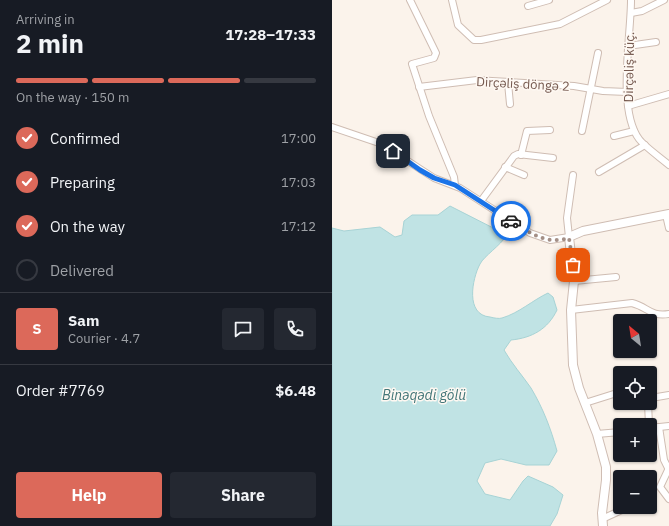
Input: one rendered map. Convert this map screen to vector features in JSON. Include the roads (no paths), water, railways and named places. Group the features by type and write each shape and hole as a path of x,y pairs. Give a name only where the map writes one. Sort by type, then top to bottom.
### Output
{"street":[{"path":"410,0 436,53 434,58 412,64 419,87 454,177 455,185"},
{"path":"452,0 458,25 474,40 481,40 560,24 607,0"},
{"path":"528,6 549,0"},
{"name":"Dirçəliş küç.","path":"631,0 628,46 628,106 634,131 645,145 669,165"},
{"path":"631,13 642,11 664,0"},
{"path":"628,46 656,42"},
{"path":"582,132 598,53"},
{"name":"Dirçəliş döngə 2","path":"419,87 477,80 627,92"},
{"path":"508,83 510,104"},
{"path":"628,106 669,94"},
{"path":"332,127 382,144 434,178 455,185 530,233 541,238 550,240 569,238 584,230 667,214 669,228"},
{"path":"521,155 527,131 550,130"},
{"path":"614,136 634,131"},
{"path":"599,172 645,145"},
{"path":"480,201 514,156 521,155 553,158"},
{"path":"505,168 524,175"},
{"path":"574,175 567,218 574,281 571,310 575,374 597,434 606,474 603,523"},
{"path":"574,281 616,277"},
{"path":"571,310 632,303 639,304 655,315 669,314"},
{"path":"585,403 613,394"},
{"path":"657,397 669,395"},
{"path":"669,426 659,427 664,460 668,470 660,487 669,499"},
{"path":"597,434 613,433"},
{"path":"603,523 617,514"}],"water":[{"name":"Binəqədi gölü","path":"450,206 507,235 482,261 477,271 473,287 473,295 477,310 482,315 502,318 514,313 548,293 553,297 557,310 549,322 532,335 511,340 504,350 531,388 539,403 557,451 549,465 526,465 501,459 485,463 477,481 485,494 510,500 528,476 553,487 563,495 557,514 550,526 332,526 332,228 344,231 380,227 395,237 402,235 404,221 412,215 438,215"}]}
